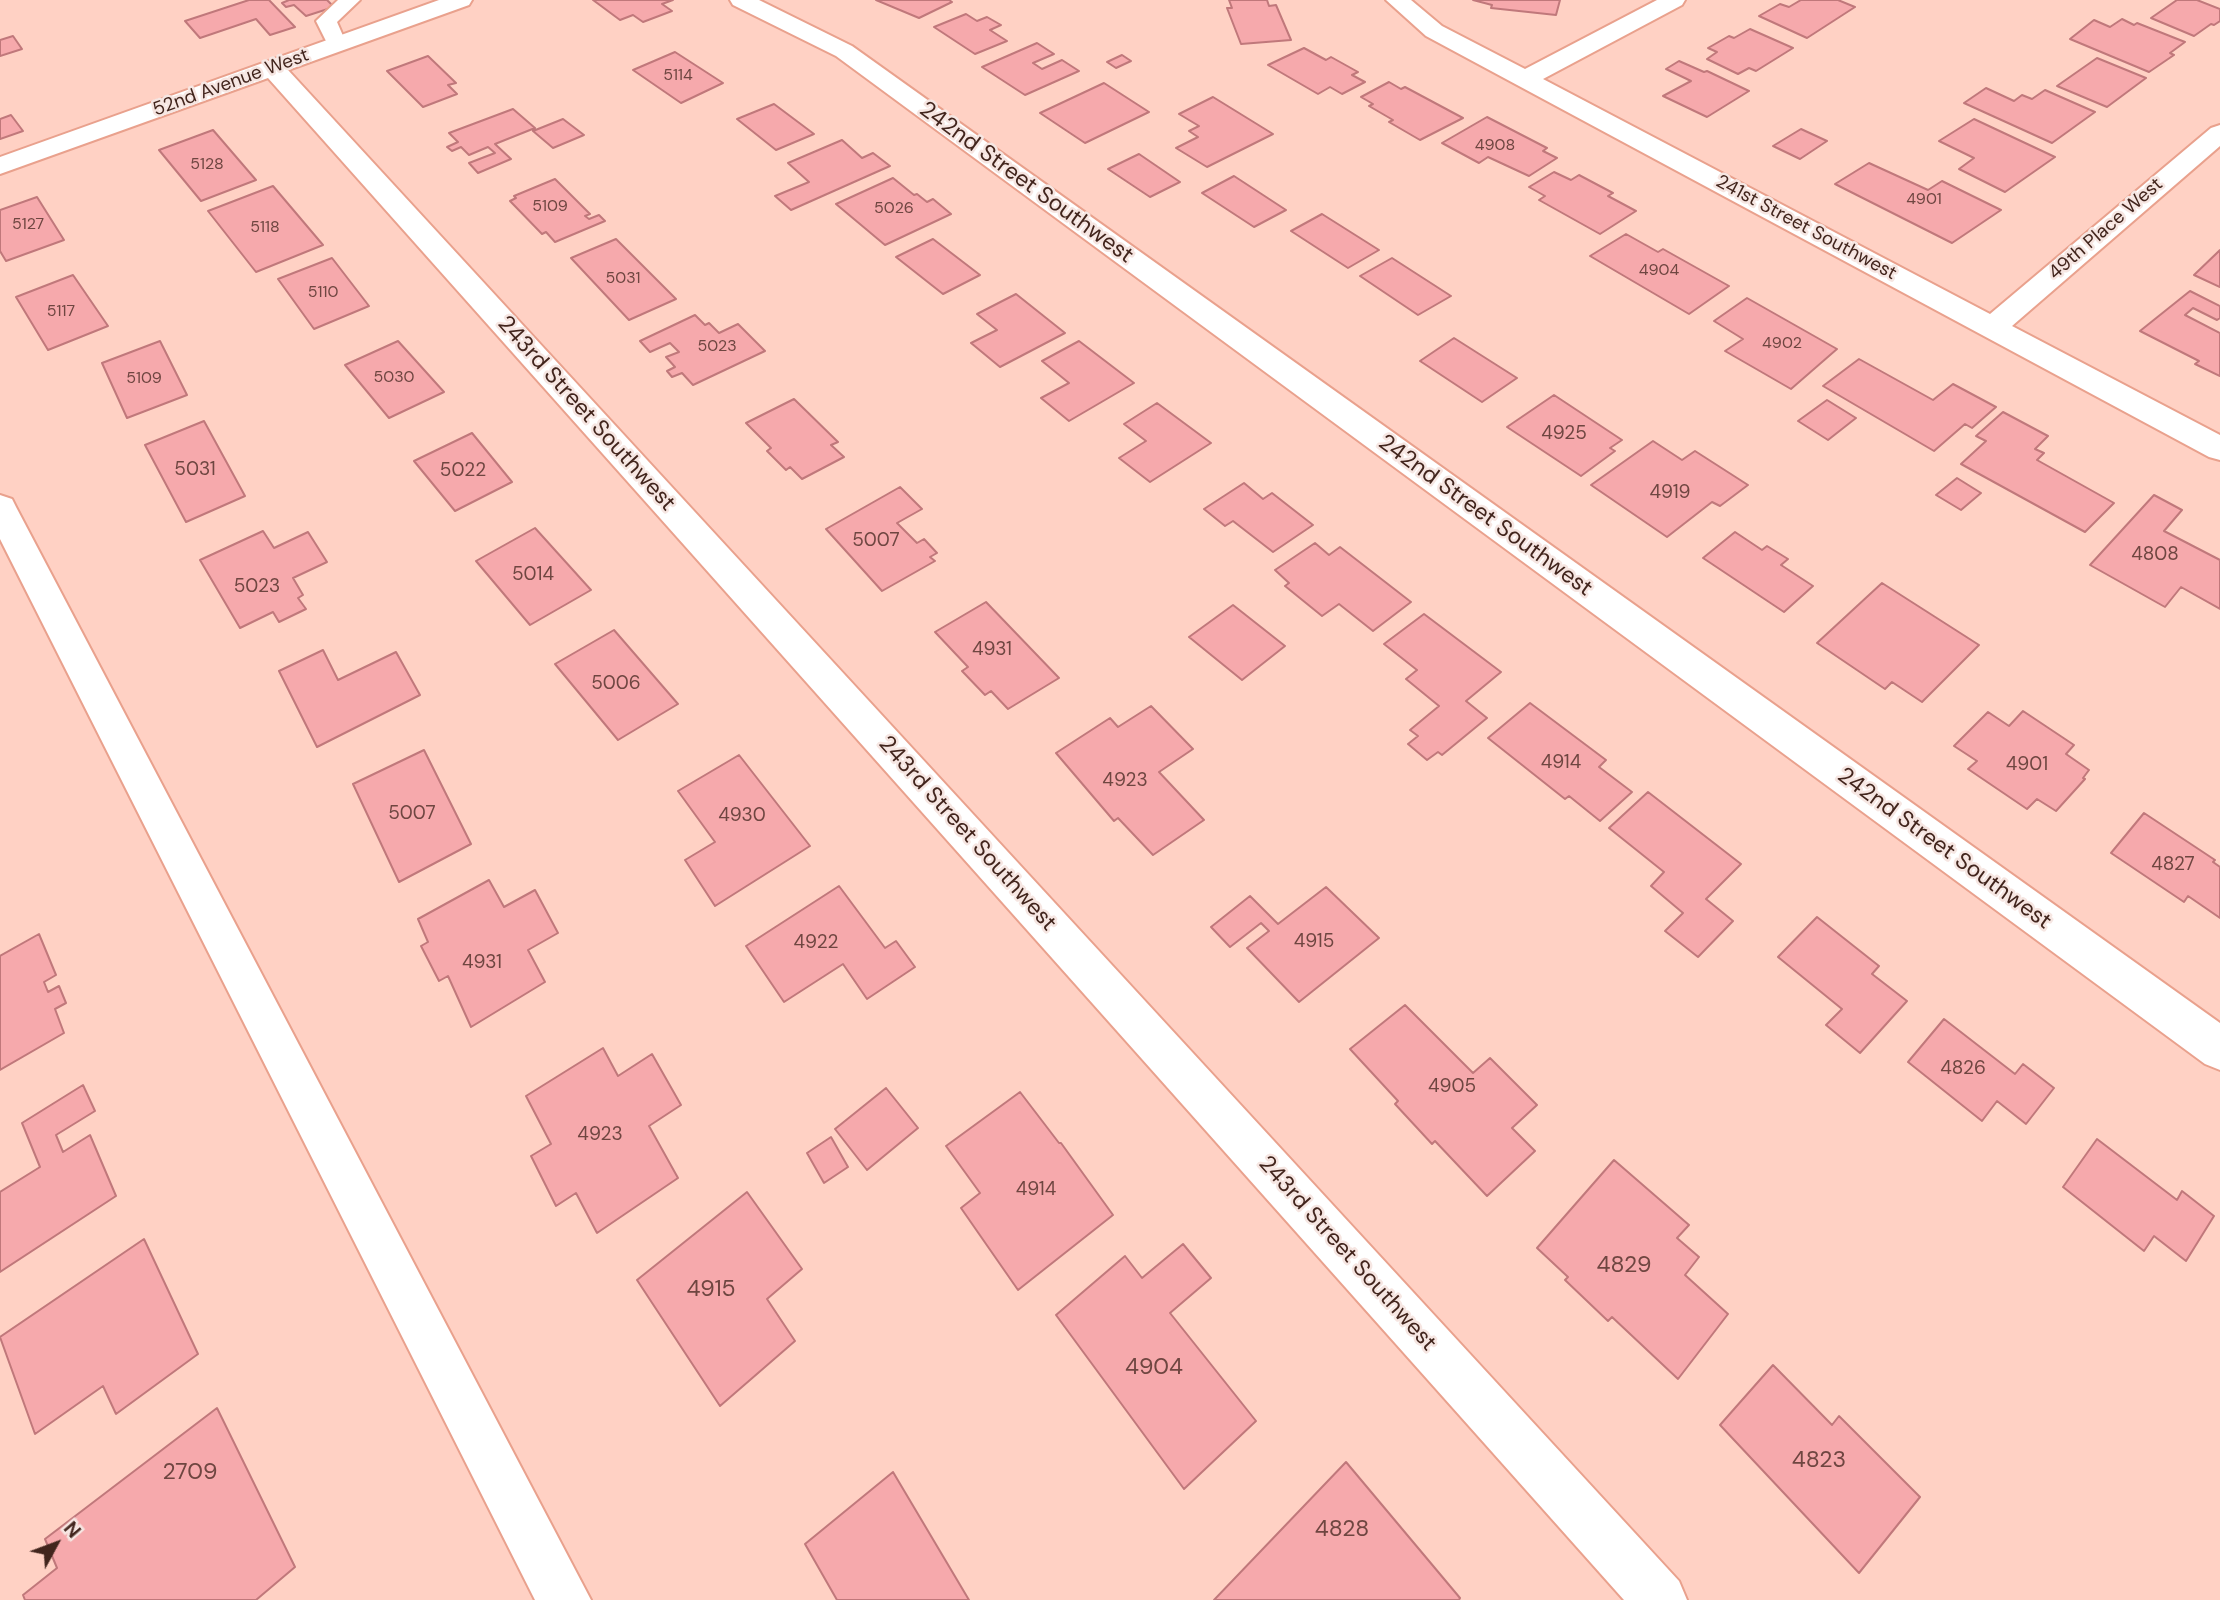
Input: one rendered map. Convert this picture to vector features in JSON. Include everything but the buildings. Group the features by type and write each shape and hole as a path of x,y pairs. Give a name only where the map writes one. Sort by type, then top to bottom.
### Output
{"street":[{"name":"52nd Avenue West","path":"0,166 461,0"},
{"name":"242nd Street Southwest","path":"741,0 855,59 2220,1049"},
{"name":"241st Street Southwest","path":"1397,0 1434,31 2220,449"},
{"path":"1525,79 1674,0"},
{"name":"243rd Street Southwest","path":"273,68 1660,1600"},
{"name":"49th Place West","path":"1993,327 2220,133"},
{"path":"0,507 564,1600"}],"lane":[{"path":"337,45 326,21 350,0"}]}
